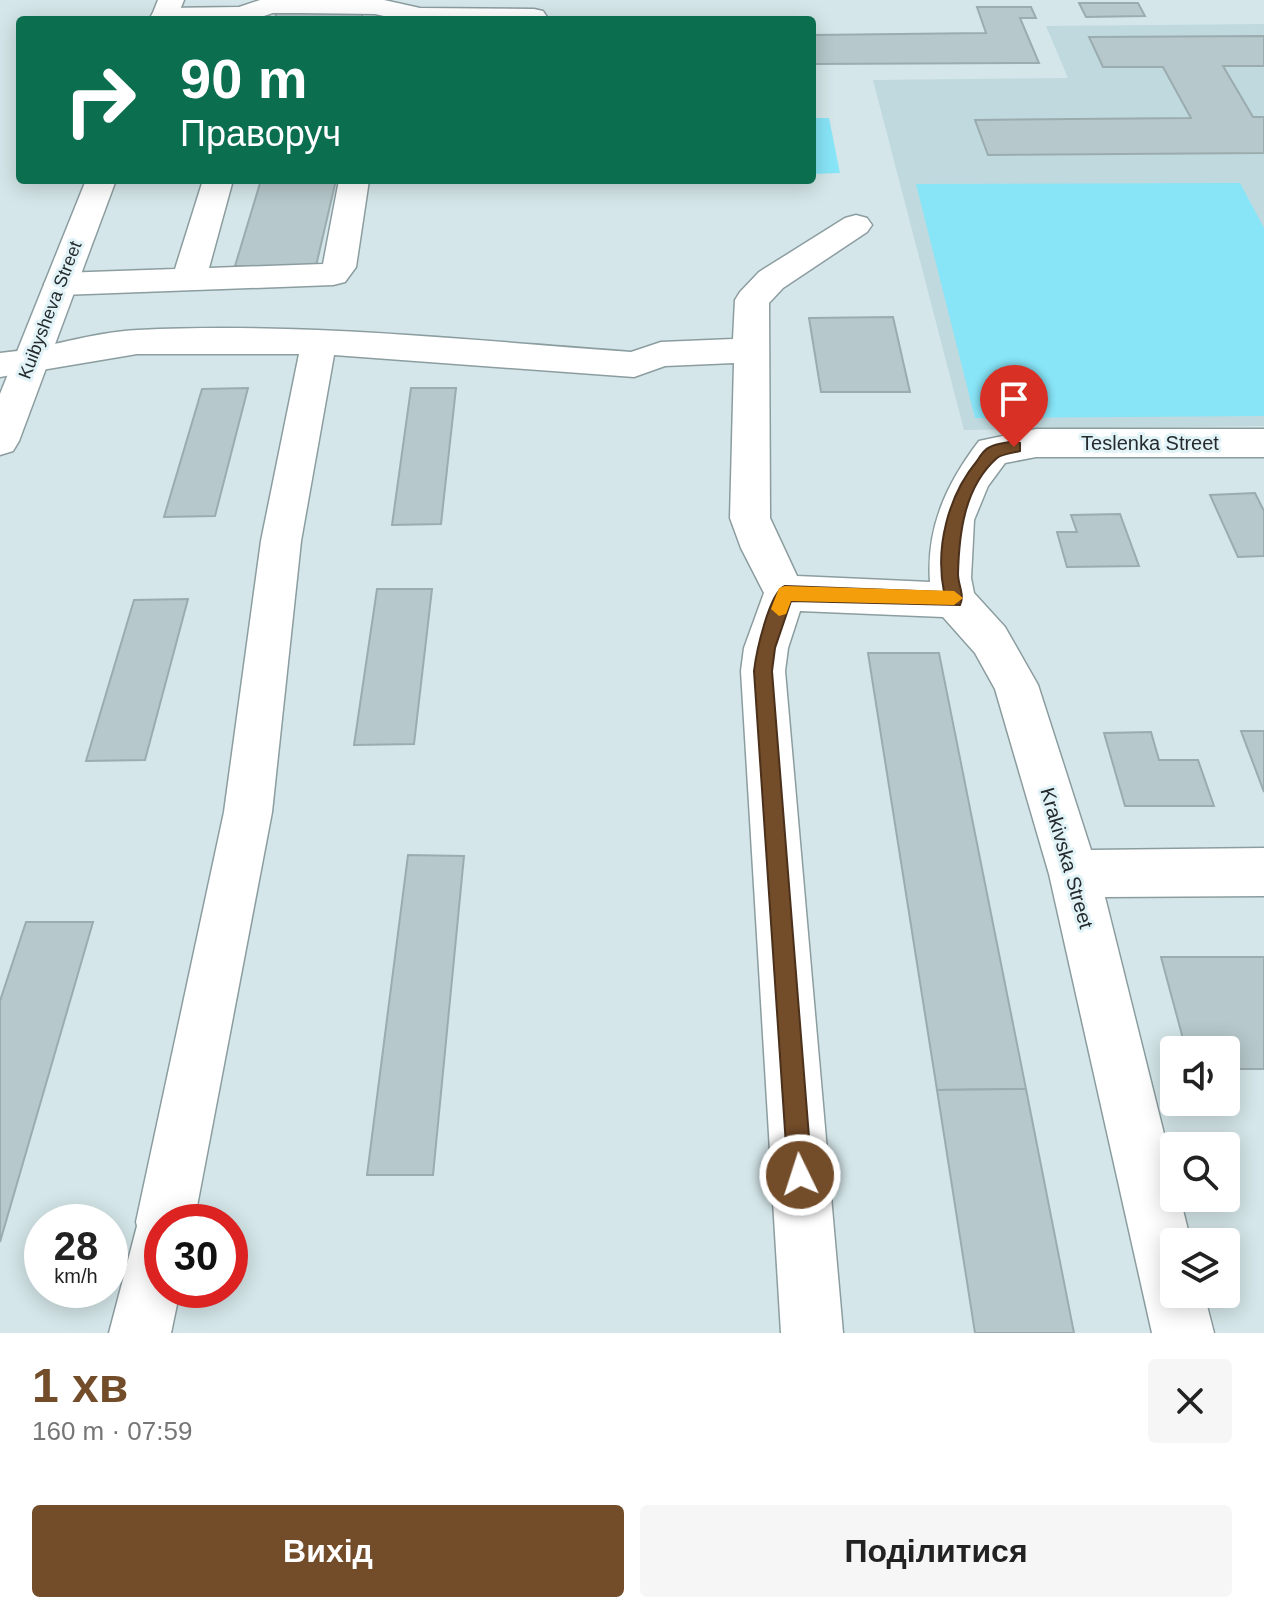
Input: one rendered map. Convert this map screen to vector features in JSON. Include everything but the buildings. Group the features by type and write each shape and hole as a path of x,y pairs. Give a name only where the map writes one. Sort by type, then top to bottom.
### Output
{"street":[{"path":"244,16 271,5 375,6 420,16"},
{"path":"166,12 226,16"},
{"name":"Kuibysheva Street","path":"0,441 15,364 61,284 99,184"},
{"path":"189,279 217,184"},
{"path":"61,284 323,277 333,274 339,267 353,184"},
{"path":"812,1333 763,671 766,648 785,593 761,548 750,518 753,350 750,325 752,300 771,280 856,225"},
{"path":"15,364 134,342 319,341 634,365 661,354 753,350"},
{"path":"169,1204 248,812 281,541 319,341"},
{"name":"Teslenka Street","path":"954,600 950,578 954,520 971,480 993,451 1036,443 1264,443"},
{"path":"785,593 954,600"},
{"name":"Krakivska Street","path":"954,600 990,640 1016,685 1074,874 1183,1333"},
{"path":"1074,874 1264,872"},
{"path":"140,1333 146,1308"}],"shaded area":[{"path":"1264,24 1264,426 964,430 873,80 1068,78 1046,26"},
{"path":"816,118 829,118 840,173 816,174"},
{"path":"1240,183 1264,228 1264,416 975,418 916,184"}],"slow traffic":[{"path":"779,609 785,593 954,598"}],"route":[{"path":"800,1175 763,671 766,648 785,593 954,600 950,578 954,520 962,498 993,451 1014,447"}]}
